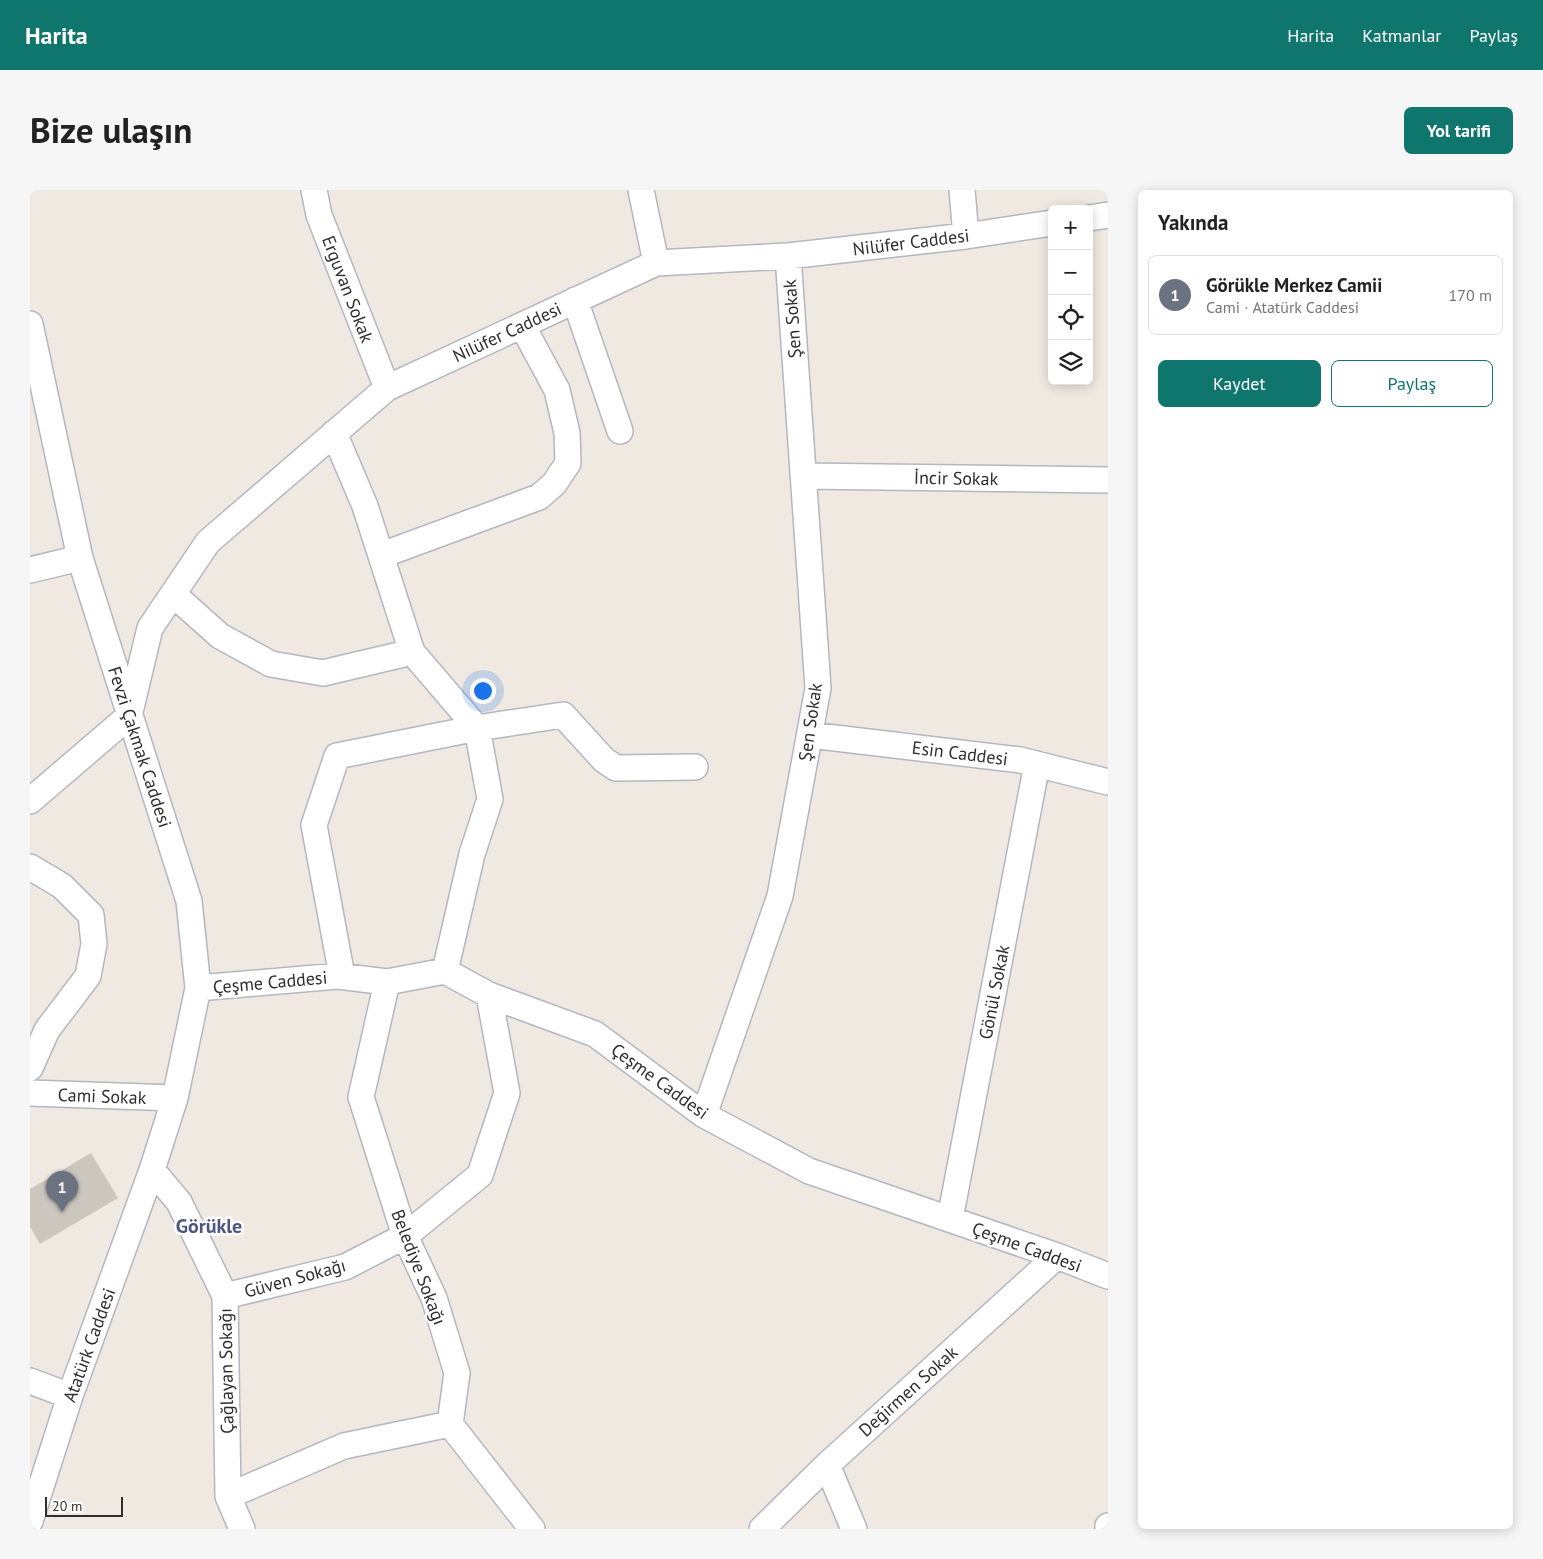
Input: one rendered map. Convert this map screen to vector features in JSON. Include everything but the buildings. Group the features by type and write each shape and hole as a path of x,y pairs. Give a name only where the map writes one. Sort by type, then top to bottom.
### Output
{"street":[{"name":"Erguvan Sokak","path":"314,190 319,214 387,388"},
{"path":"641,190 656,263"},
{"path":"962,190 966,236"},
{"path":"1093,217 1108,215"},
{"name":"Nilüfer Caddesi","path":"129,716 150,628 208,542 387,388 656,263 788,256 966,236 1048,224"},
{"name":"Şen Sokak","path":"704,1115 780,896 818,688 788,256"},
{"path":"575,300 620,431"},
{"name":"Fevzi Çakmak Caddesi","path":"30,324 80,558 129,716 190,901 198,988 175,1098 152,1170"},
{"path":"382,555 539,497 554,484 568,463 567,432 556,390 522,325"},
{"path":"334,433 365,506 412,652 477,728 490,799 472,854 445,971"},
{"name":"İncir Sokak","path":"803,476 1108,480"},
{"path":"30,570 80,558"},
{"path":"172,594 220,636 271,664 323,673 412,652"},
{"path":"342,976 314,825 337,756 477,728 563,715 604,760 616,768 695,768"},
{"path":"30,801 129,716"},
{"name":"Esin Caddesi","path":"810,735 1020,760 1108,782"},
{"name":"Gönül Sokak","path":"950,1220 1037,764"},
{"path":"30,867 62,886 91,914 94,944 88,976 47,1030 30,1068"},
{"name":"Çeşme Caddesi","path":"198,988 342,976 386,982 445,971 490,994 595,1034 704,1115 809,1171 1057,1256 1108,1276"},
{"name":"Belediye Sokağı","path":"386,982 361,1096 405,1236 434,1298 457,1373 450,1424"},
{"name":"Güven Sokağı","path":"225,1296 345,1267 405,1236 480,1175 506,1093 490,994"},
{"name":"Cami Sokak","path":"30,1094 175,1098"},
{"name":"Çağlayan Sokağı","path":"152,1170 179,1202 225,1296 228,1496 242,1529"},
{"name":"Atatürk Caddesi","path":"30,1521 70,1396 152,1170"},
{"name":"Değirmen Sokak","path":"762,1529 827,1465 1057,1256"},
{"path":"30,1381 70,1396"},
{"path":"228,1496 344,1446 450,1424 532,1529"},
{"path":"827,1465 854,1529"}],"place":[{"name":"Görükle Merkez Camii","path":"62,1212"}],"district":[{"name":"Görükle","path":"209,1226"}]}
